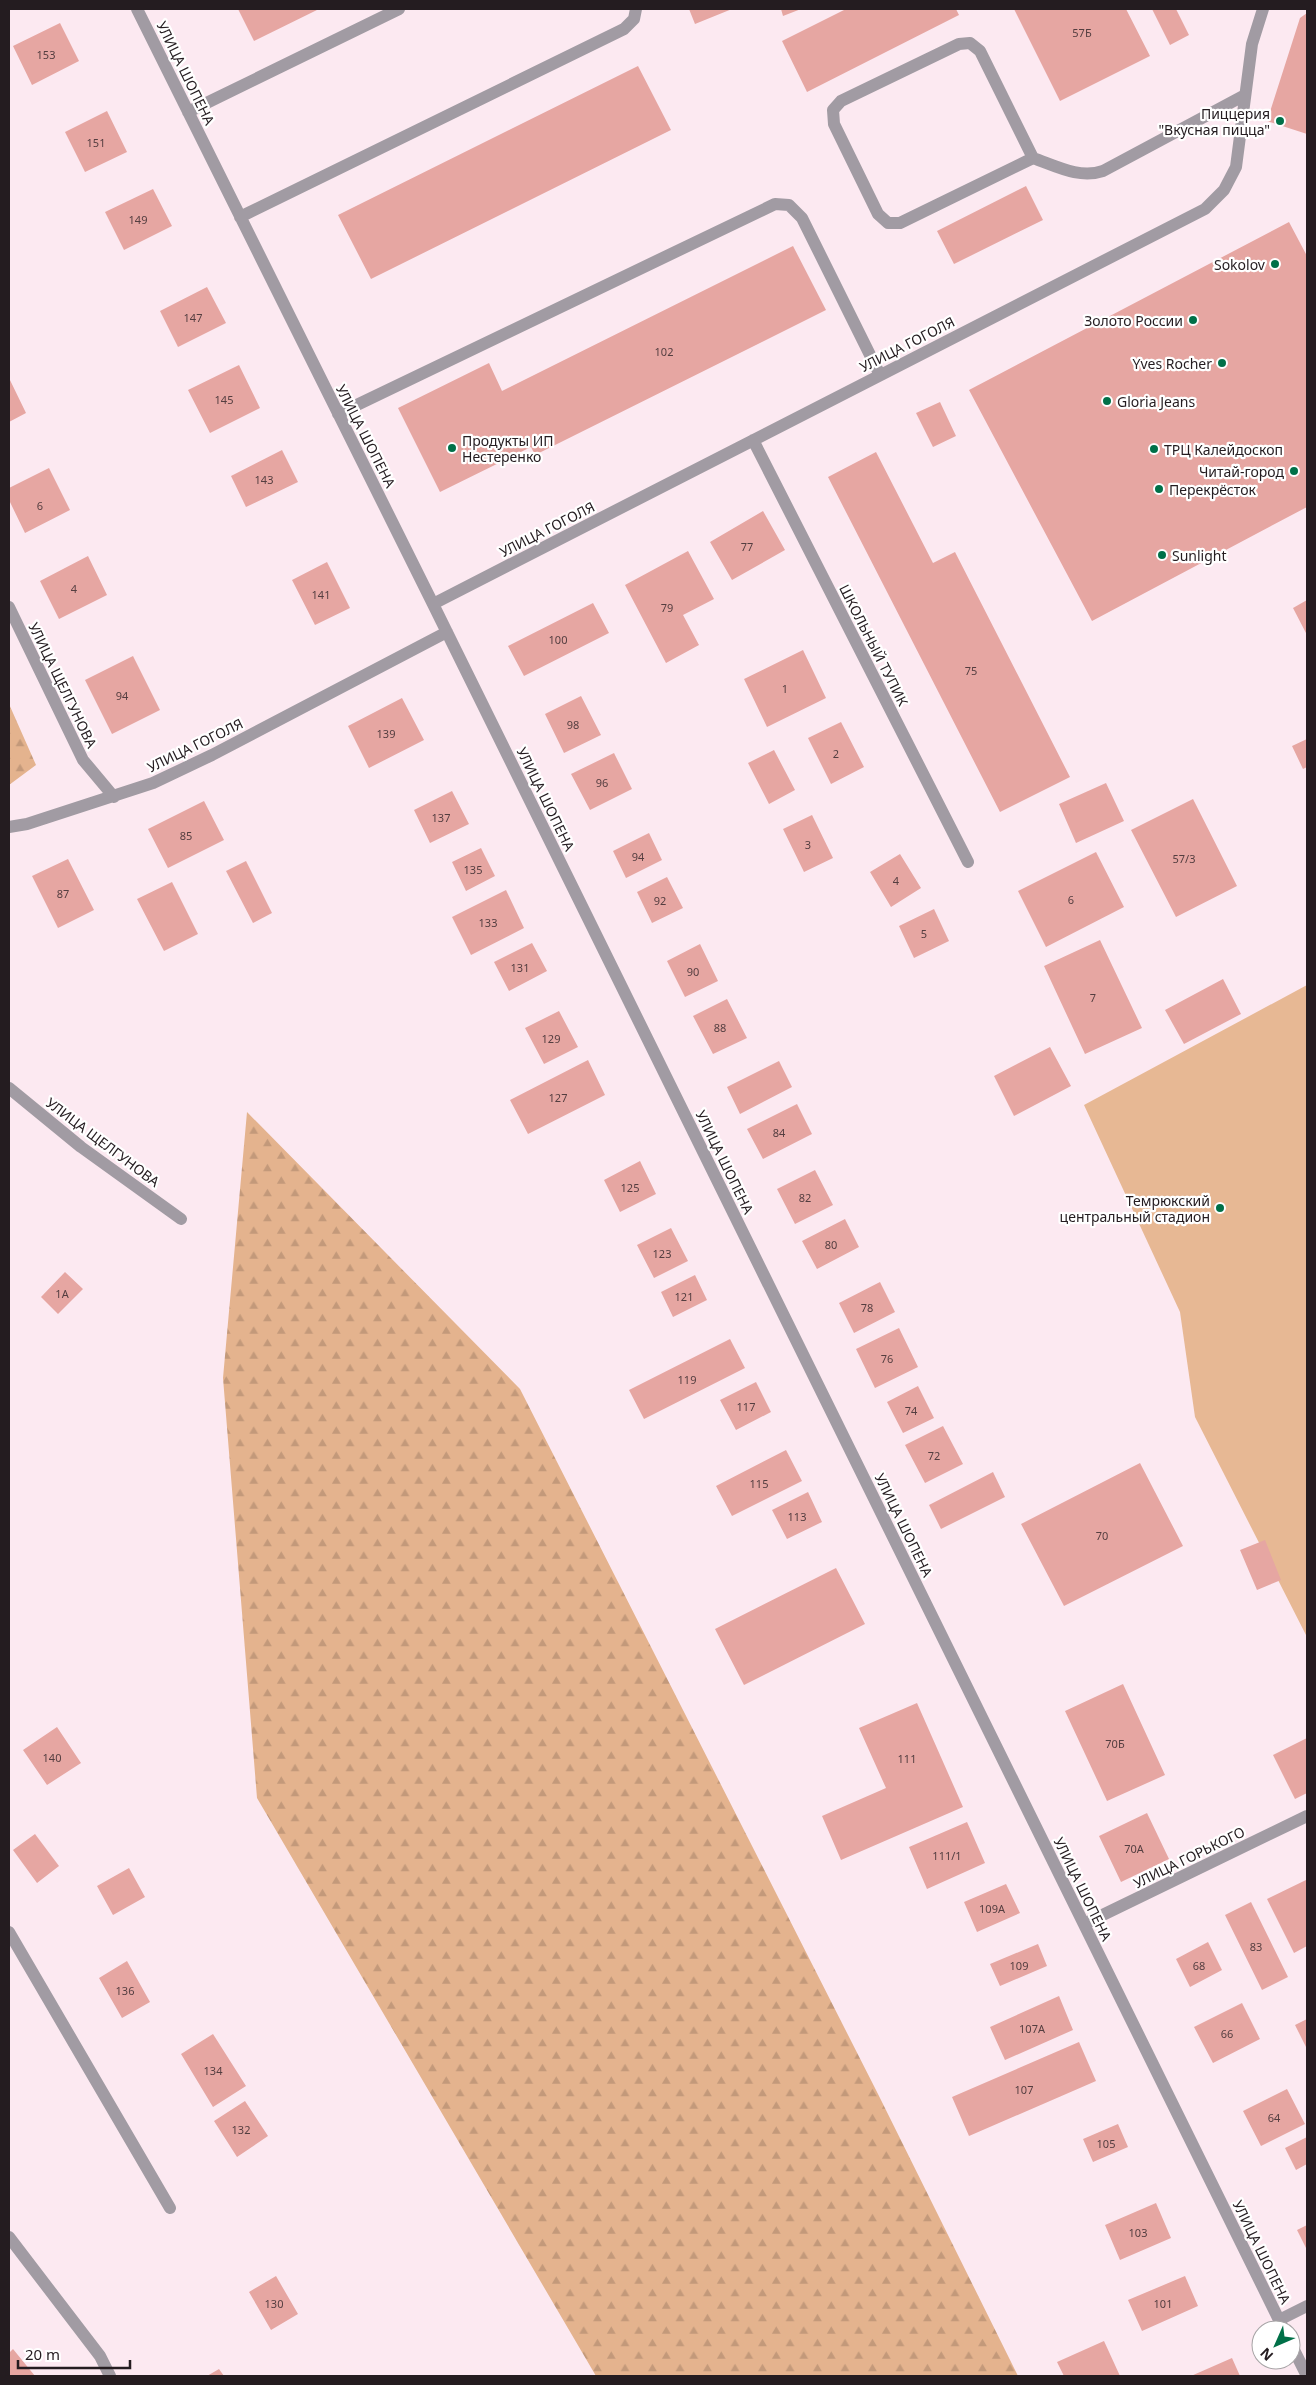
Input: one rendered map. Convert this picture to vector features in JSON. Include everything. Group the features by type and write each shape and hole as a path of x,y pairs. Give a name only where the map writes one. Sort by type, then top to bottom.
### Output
{"street":[{"name":"УЛИЦА ШОПЕНА","path":"137,9 447,632 1280,2320"},
{"path":"188,112 399,9"},
{"path":"240,217 624,28 634,19 636,9"},
{"name":"УЛИЦА ГОГОЛЯ","path":"433,604 1205,208 1224,190 1236,167 1252,44 1263,9"},
{"path":"1033,158 900,223 888,223 878,214 873,205 834,124 833,110 841,101 959,44 970,43 980,51 1033,158 1076,173 1091,175 1103,171 1245,95"},
{"path":"338,414 775,204 790,205 802,218 880,375"},
{"name":"ШКОЛЬНЫЙ ТУПИК","path":"752,440 968,862"},
{"name":"УЛИЦА ЩЕЛГУНОВА","path":"9,607 83,760 114,797"},
{"name":"УЛИЦА ГОГОЛЯ","path":"9,826 27,824 153,783 212,755 447,632"},
{"name":"УЛИЦА ЩЕЛГУНОВА","path":"9,1088 81,1147 181,1219"},
{"name":"УЛИЦА ГОРЬКОГО","path":"1084,1924 1307,1816"},
{"path":"9,1932 170,2208"},
{"path":"9,2237 100,2356 110,2376"},
{"path":"1289,2320 1307,2306"},
{"path":"1301,2364 1307,2376"}],"shaded area":[{"name":"Темрюкский центральный стадион","path":"1307,985 1307,1637 1195,1417 1180,1312 1084,1105"}],"green space":[{"path":"9,704 36,765 9,785"},
{"path":"247,1112 520,1389 878,2094 1018,2376 596,2376 257,1798 223,1378"}],"building":[{"path":"238,9 319,9 254,41"},
{"path":"689,9 732,9 695,24"},
{"path":"781,9 801,9 783,16"},
{"path":"846,9 956,9 959,15 807,92 782,41"},
{"path":"1014,9 1126,9 1150,56 1060,101"},
{"path":"1152,9 1176,9 1189,35 1170,45"},
{"path":"1307,13 1307,134 1267,121 1300,18"},
{"path":"60,23 79,61 32,85 13,46"},
{"path":"638,66 671,130 371,279 338,215"},
{"path":"107,111 127,152 85,172 65,132"},
{"path":"1026,186 1043,220 954,264 937,231"},
{"path":"153,189 172,226 124,250 105,212"},
{"name":"ТРЦ Калейдоскоп","path":"1289,222 1307,256 1307,507 1092,621 969,390"},
{"path":"793,246 826,310 535,455 531,447 440,492 398,408 489,363 502,391"},
{"path":"207,287 226,323 178,347 160,311"},
{"path":"239,365 260,408 210,433 188,390"},
{"path":"9,378 26,413 9,422"},
{"path":"940,402 956,436 933,447 916,413"},
{"path":"282,450 298,482 246,507 231,476"},
{"path":"876,452 933,563 955,552 1070,777 1000,812 828,477"},
{"path":"49,468 70,510 25,533 9,500 9,488"},
{"path":"763,511 785,550 732,580 710,542"},
{"path":"688,551 714,599 683,615 699,645 666,663 625,585"},
{"path":"88,556 107,595 59,619 40,581"},
{"path":"327,562 350,608 315,625 292,580"},
{"path":"1307,600 1307,635 1293,608"},
{"path":"593,603 609,633 524,676 508,646"},
{"path":"803,650 826,698 767,727 744,679"},
{"path":"133,656 160,710 112,734 85,680"},
{"path":"581,696 601,735 564,753 545,714"},
{"path":"402,698 424,740 369,768 348,726"},
{"path":"841,722 864,767 831,784 808,738"},
{"path":"1307,739 1307,767 1303,769 1292,746"},
{"path":"774,750 795,790 769,804 748,763"},
{"path":"614,753 632,789 590,810 571,774"},
{"path":"1106,783 1124,821 1076,843 1059,804"},
{"path":"452,791 469,824 430,843 414,810"},
{"path":"1193,799 1237,886 1176,917 1131,830"},
{"path":"204,801 224,840 168,868 148,829"},
{"path":"812,815 833,858 804,872 783,829"},
{"path":"649,833 662,860 626,878 613,851"},
{"path":"481,848 495,876 466,891 452,862"},
{"path":"1096,852 1124,907 1046,947 1018,891"},
{"path":"900,854 921,888 891,907 870,872"},
{"path":"68,859 94,910 58,928 32,876"},
{"path":"246,861 272,913 253,923 226,871"},
{"path":"667,877 683,908 652,923 637,892"},
{"path":"172,882 198,934 164,951 137,899"},
{"path":"506,890 524,928 471,955 452,917"},
{"path":"934,909 949,941 914,958 899,926"},
{"path":"1100,940 1142,1028 1085,1054 1044,966"},
{"path":"532,943 547,971 509,991 494,962"},
{"path":"700,944 718,981 685,997 667,961"},
{"path":"1223,979 1241,1014 1184,1044 1165,1010"},
{"path":"727,999 747,1038 713,1054 693,1016"},
{"path":"559,1011 578,1047 544,1064 525,1028"},
{"path":"1050,1047 1071,1086 1014,1116 994,1076"},
{"path":"588,1060 605,1095 528,1134 510,1100"},
{"path":"779,1061 792,1087 740,1114 727,1087"},
{"path":"797,1104 812,1134 763,1159 747,1129"},
{"path":"640,1161 656,1194 620,1212 604,1180"},
{"path":"815,1170 833,1205 795,1224 777,1189"},
{"path":"845,1219 859,1247 817,1269 802,1241"},
{"path":"671,1228 688,1261 654,1278 637,1245"},
{"path":"65,1272 83,1289 58,1314 41,1297"},
{"path":"695,1275 707,1300 673,1317 661,1292"},
{"path":"880,1282 895,1312 854,1333 839,1303"},
{"path":"899,1328 918,1367 875,1388 856,1349"},
{"path":"730,1339 745,1368 644,1419 629,1390"},
{"path":"756,1382 771,1412 736,1430 720,1400"},
{"path":"918,1386 934,1418 903,1433 887,1402"},
{"path":"943,1426 963,1464 925,1483 905,1445"},
{"path":"786,1450 802,1481 732,1516 716,1486"},
{"path":"1140,1463 1183,1546 1064,1606 1021,1524"},
{"path":"993,1472 1005,1497 941,1529 929,1505"},
{"path":"808,1492 822,1522 787,1539 772,1510"},
{"path":"1265,1540 1281,1580 1257,1590 1240,1550"},
{"path":"836,1568 865,1624 744,1685 715,1629"},
{"path":"1123,1684 1165,1775 1107,1801 1065,1711"},
{"path":"917,1703 963,1807 841,1860 822,1816 886,1788 859,1728"},
{"path":"57,1727 81,1763 47,1785 23,1750"},
{"path":"1307,1738 1307,1793 1295,1799 1273,1755"},
{"path":"1147,1813 1169,1859 1121,1882 1099,1836"},
{"path":"967,1822 985,1863 927,1889 909,1847"},
{"path":"35,1834 59,1866 37,1883 13,1850"},
{"path":"129,1868 145,1897 113,1915 97,1886"},
{"path":"1306,1880 1307,1946 1294,1953 1267,1899"},
{"path":"1006,1884 1020,1913 977,1932 964,1902"},
{"path":"1251,1902 1288,1977 1262,1990 1225,1915"},
{"path":"1208,1942 1222,1970 1190,1987 1176,1959"},
{"path":"1038,1944 1047,1966 1000,1986 990,1964"},
{"path":"127,1961 150,2002 122,2018 99,1978"},
{"path":"1059,1996 1073,2030 1005,2060 990,2027"},
{"path":"1242,2003 1260,2039 1213,2063 1194,2027"},
{"path":"1307,2019 1307,2049 1295,2025"},
{"path":"213,2034 246,2086 213,2107 181,2054"},
{"path":"1079,2042 1096,2081 969,2136 952,2097"},
{"path":"1287,2089 1305,2124 1261,2146 1243,2111"},
{"path":"245,2101 268,2136 237,2157 214,2121"},
{"path":"1118,2124 1128,2147 1093,2162 1083,2139"},
{"path":"1307,2137 1307,2164 1296,2170 1285,2148"},
{"path":"1156,2203 1171,2238 1120,2260 1105,2225"},
{"path":"1307,2225 1307,2250 1297,2230"},
{"path":"276,2276 298,2314 271,2330 249,2292"},
{"path":"1185,2276 1198,2306 1142,2331 1128,2300"},
{"path":"1104,2341 1120,2376 1064,2376 1057,2362"},
{"path":"13,2349 35,2376 9,2376 9,2353"},
{"path":"1232,2358 1240,2376 1191,2376"},
{"path":"219,2369 224,2376 207,2376"}],"place":[{"name":"Пиццерия \"Вкусная пицца\"","path":"1280,121"},
{"name":"Sokolov","path":"1275,264"},
{"name":"Золото России","path":"1193,320"},
{"name":"Yves Rocher","path":"1222,363"},
{"name":"Gloria Jeans","path":"1107,401"},
{"name":"Продукты ИП Нестеренко","path":"452,448"},
{"name":"ТРЦ Калейдоскоп","path":"1154,449"},
{"name":"Читай-город","path":"1294,471"},
{"name":"Перекрёсток","path":"1159,489"},
{"name":"Sunlight","path":"1162,555"},
{"name":"Темрюкский центральный стадион","path":"1220,1208"}]}
